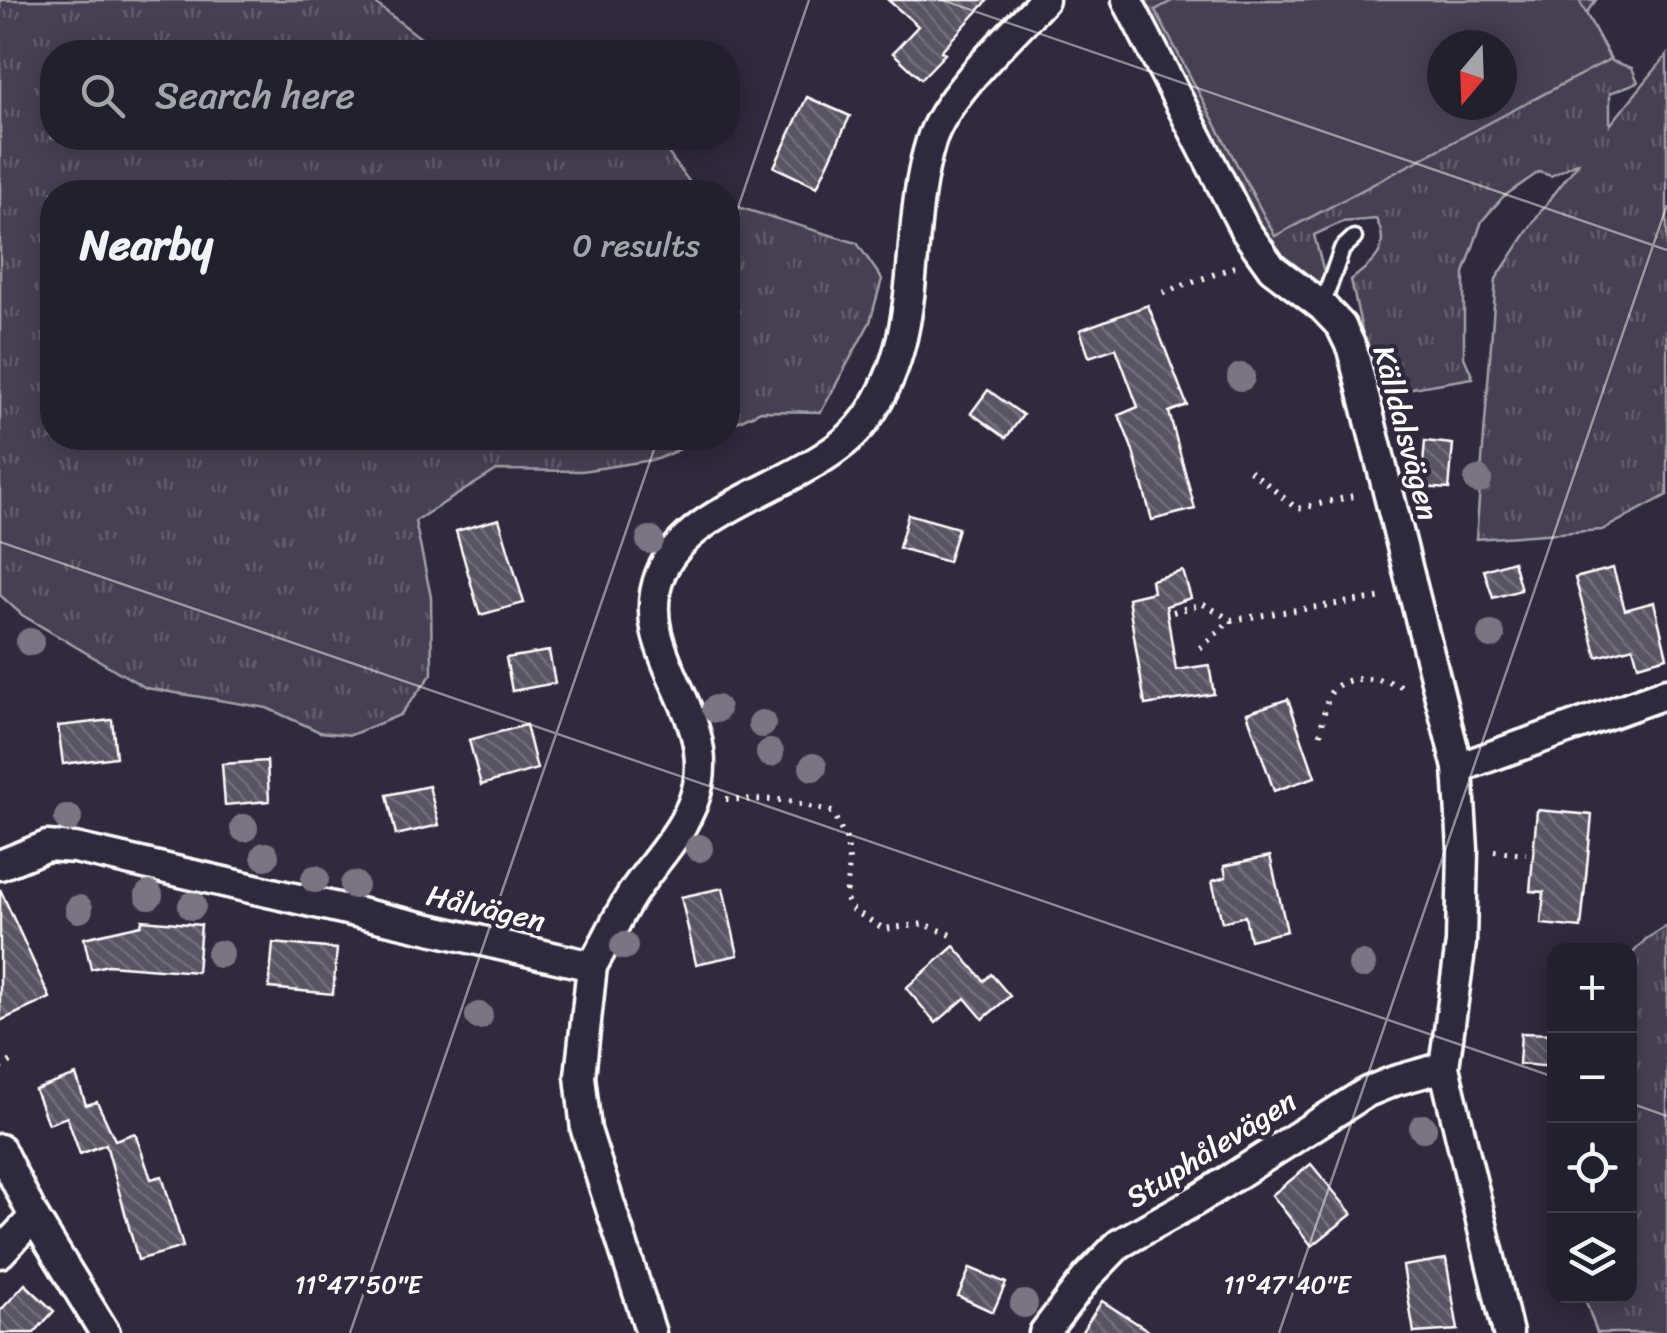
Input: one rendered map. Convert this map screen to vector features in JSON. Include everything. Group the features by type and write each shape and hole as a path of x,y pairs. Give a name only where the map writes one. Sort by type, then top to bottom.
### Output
{"street":[{"path":"651,1333 586,1130 580,1076 592,966 632,895 690,808 699,783 700,756 694,726 661,650 653,622 654,594 661,572 673,554 697,530 761,490 833,454 866,420 894,367 907,320 922,182 931,140 962,91 1044,0"},
{"name":"Källdalsvägen","path":"1127,0 1244,230 1272,268 1322,306 1341,326 1352,349 1458,768 1463,849 1461,943 1444,1068 1508,1333"},
{"path":"1458,768 1667,693"},
{"name":"Hålvägen","path":"0,865 47,846 75,848 592,966"},
{"name":"Stuphålevägen","path":"1044,1333 1095,1267 1119,1244 1197,1200 1368,1092 1394,1080 1444,1068"},
{"path":"0,1149 34,1217 105,1333"},
{"path":"0,1253 34,1217"}],"lane":[{"path":"1322,306 1342,248 1354,238"}],"path":[{"path":"1163,293 1240,265 1260,252"},
{"path":"1250,470 1297,509 1387,488"},
{"path":"1200,648 1231,620 1414,592"},
{"path":"1173,612 1203,604 1231,620"},
{"path":"1320,734 1330,694 1354,681 1388,681 1443,706"},
{"path":"690,808 724,800 762,798 832,812 847,841 846,899 850,908 884,929 924,924 954,936"},
{"path":"0,1068 13,1060"}],"green space":[{"path":"0,0 371,0 423,40 40,40 40,150 666,150 688,180 40,180 40,450 678,450 658,459 582,471 497,470 415,521 431,597 432,674 400,715 351,735 320,732 267,708 146,688 22,615 0,595"},
{"path":"1140,0 1596,0 1586,13 1612,61 1632,68 1638,82 1610,93 1610,125 1667,55 1667,495 1602,530 1476,539 1496,279 1579,162 1551,176 1539,172 1503,197 1482,221 1464,273 1464,357 1473,378 1376,394 1351,280 1373,261 1381,247 1376,219 1342,222 1314,235 1324,272 1322,289 1265,247"},
{"path":"1174,0 1579,0 1610,59 1517,108 1517,30 1427,30 1427,120 1495,120 1275,236 1155,10"},
{"path":"740,208 857,243 882,279 870,322 821,412 761,411 740,421"},
{"path":"1667,926 1667,1333 1597,1333 1586,1303 1637,1303 1637,949"}],"building":[{"path":"888,0 988,0 921,79 893,53 918,26"},
{"path":"807,97 850,116 817,187 774,167"},
{"path":"1148,305 1187,405 1169,412 1195,509 1152,520 1119,415 1138,407 1116,348 1089,357 1080,330"},
{"path":"988,390 1023,415 1006,438 971,413"},
{"path":"1425,441 1453,444 1449,489 1421,487"},
{"path":"908,514 958,528 948,562 899,548"},
{"path":"499,519 524,603 480,615 456,531"},
{"path":"1513,561 1521,590 1493,598 1484,570"},
{"path":"1613,568 1625,610 1654,602 1667,657 1638,665 1633,647 1597,657 1575,578"},
{"path":"1183,571 1191,598 1166,606 1176,670 1209,665 1214,694 1145,705 1128,598 1153,592 1151,580"},
{"path":"549,651 555,683 512,691 506,658"},
{"path":"1288,699 1315,777 1274,791 1247,713"},
{"path":"112,720 116,757 63,764 58,726"},
{"path":"526,725 537,769 481,785 469,740"},
{"path":"267,761 269,801 225,805 222,764"},
{"path":"429,786 439,825 396,835 387,795"},
{"path":"1537,810 1592,815 1581,928 1541,924 1544,892 1530,891"},
{"path":"1270,856 1287,931 1250,940 1245,916 1222,922 1212,881 1226,877 1224,866"},
{"path":"723,888 738,955 696,964 681,897"},
{"path":"0,889 50,998 0,1021"},
{"path":"142,920 201,925 197,972 108,965 91,969 84,938 141,925"},
{"path":"273,943 337,949 333,994 269,988"},
{"path":"954,946 984,981 991,974 1010,996 983,1019 965,998 936,1023 906,988"},
{"path":"1521,1033 1547,1034 1547,1066 1519,1064"},
{"path":"76,1075 86,1105 97,1102 115,1140 135,1133 151,1179 162,1176 183,1247 138,1260 106,1144 80,1154 67,1117 48,1124 35,1090"},
{"path":"1311,1164 1352,1214 1312,1246 1272,1195"},
{"path":"1446,1259 1458,1330 1414,1333 1403,1266"},
{"path":"970,1268 1006,1283 993,1312 958,1296"},
{"path":"25,1284 54,1311 34,1333 0,1333 0,1311"},
{"path":"1102,1301 1152,1333 1081,1333"}]}
